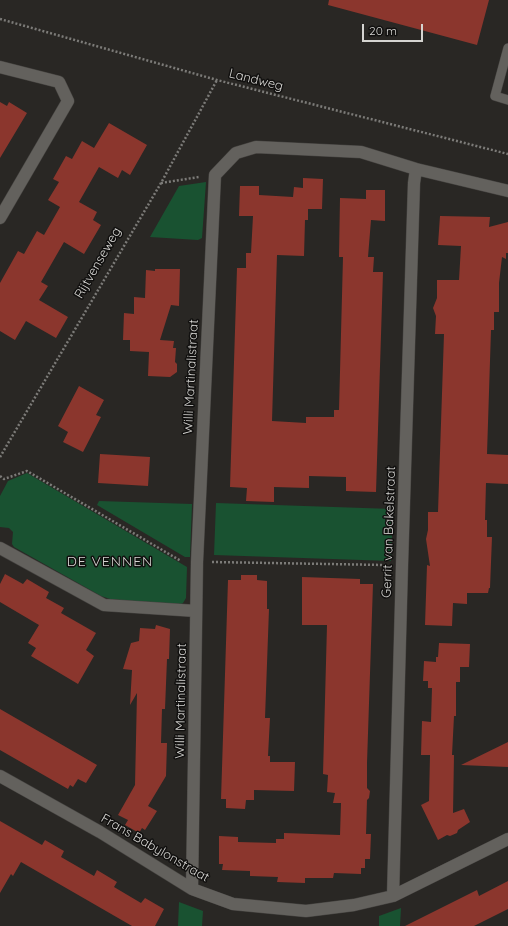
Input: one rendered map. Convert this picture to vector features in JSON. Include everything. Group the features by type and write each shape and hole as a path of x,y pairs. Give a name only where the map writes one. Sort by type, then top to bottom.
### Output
{"street":[{"path":"0,67 59,82 68,101 0,218"},
{"path":"215,175 236,153 256,147 361,152 416,169 508,191"},
{"name":"Gerrit van Bakelstraat","path":"393,896 402,573 416,169"},
{"name":"Willi Martinalistraat","path":"192,889 196,611 215,175"},
{"path":"0,548 104,605 196,611"},
{"name":"Frans Babylonstraat","path":"0,776 100,832 192,889 232,904 306,911 354,905 393,896 508,839"}],"lane":[{"path":"508,48 495,96 508,100"}],"path":[{"name":"Landweg","path":"0,19 217,80 508,154"},
{"name":"Rijtvenseweg","path":"0,457 161,183 217,80"},
{"path":"161,183 215,175"}],"green space":[{"path":"206,182 202,238 198,240 150,237 179,186"},
{"path":"27,473 187,567 186,598 183,603 178,606 110,599 101,596 14,547 12,544 13,532 9,528 0,527 0,496 8,481"},
{"path":"99,501 192,504 190,557 185,557 97,505"},
{"path":"216,503 393,509 391,561 214,555"},
{"path":"179,902 203,911 202,926 178,926"},
{"path":"401,908 400,926 379,926 379,916"}],"building":[{"path":"329,0 489,0 477,45 328,5"},
{"path":"0,102 7,106 9,102 27,113 0,158"},
{"path":"109,123 147,145 130,175 122,170 118,178 99,167 79,202 97,212 93,220 101,225 84,254 64,242 41,282 48,286 39,300 68,317 56,338 26,321 15,340 0,331 0,283 18,251 24,254 37,231 44,235 60,207 48,200 59,182 53,179 66,156 72,159 82,141 94,148"},
{"path":"303,178 323,179 322,209 308,209 308,220 305,220 304,256 277,255 272,421 306,423 306,417 334,417 334,410 339,410 343,257 339,257 340,198 366,199 366,190 385,190 385,221 371,220 368,257 374,257 373,272 383,272 376,492 346,491 346,477 309,476 309,488 274,487 274,502 246,501 247,488 230,487 237,268 246,268 246,253 251,253 253,216 239,216 240,186 259,186 259,195 293,197 294,187 303,188"},
{"path":"440,216 490,217 489,227 508,222 508,253 506,253 506,259 502,257 499,283 499,312 494,312 494,330 491,330 487,454 508,455 508,484 486,483 485,520 487,520 487,537 492,537 490,588 488,593 467,593 467,604 453,603 452,626 425,625 427,565 430,566 426,539 428,530 428,512 438,512 444,334 435,334 436,316 433,308 437,298 437,280 459,280 461,246 438,245"},
{"path":"155,269 180,269 179,306 171,305 160,340 174,341 173,348 176,348 175,362 177,364 177,372 170,377 148,376 149,352 130,351 130,340 123,340 124,313 134,314 134,297 145,298 146,270 155,271"},
{"path":"79,386 104,400 96,415 101,417 83,452 63,442 68,432 58,426"},
{"path":"100,454 150,457 148,486 98,483"},
{"path":"5,574 23,584 27,579 49,592 46,598 64,608 61,613 96,633 86,650 94,656 78,684 31,656 36,648 28,643 39,625 0,602 0,584"},
{"path":"241,575 257,575 257,580 267,581 267,609 269,609 265,718 270,718 268,756 270,756 270,762 295,762 294,791 254,790 254,800 246,800 245,809 226,808 226,799 221,799 228,580 241,580"},
{"path":"302,577 360,579 360,584 373,584 367,763 367,788 370,791 369,798 367,800 366,834 371,834 370,859 365,859 365,868 361,868 361,874 334,873 333,878 305,878 305,883 277,882 278,877 250,876 250,871 222,870 223,864 219,864 219,836 238,837 238,842 276,843 276,839 284,839 284,833 340,835 341,803 333,803 335,793 327,792 328,775 323,774 327,625 302,625"},
{"path":"156,625 170,629 165,709 162,709 161,743 167,743 166,776 148,806 157,811 145,830 142,828 139,833 125,825 128,820 118,815 135,785 137,693 130,705 132,670 123,669 131,643 139,641 140,628 155,629"},
{"path":"439,643 470,644 469,667 460,667 460,682 456,682 456,716 454,716 452,755 454,755 453,813 464,809 470,822 458,830 457,833 450,836 447,835 438,840 421,805 429,801 430,755 421,755 422,721 431,722 432,688 428,688 428,681 423,681 424,661 436,662"},
{"path":"0,709 97,765 86,783 78,779 73,787 70,785 68,789 0,750"},
{"path":"508,742 508,767 461,765"},
{"path":"0,821 42,845 45,840 64,851 61,857 94,876 97,870 117,882 114,887 141,903 145,898 164,909 155,926 132,926 21,862 13,876 11,874 0,893"},
{"path":"508,881 508,909 474,926 405,926 477,890 479,896"}],"district":[{"name":"DE VENNEN","path":"110,562"}]}
